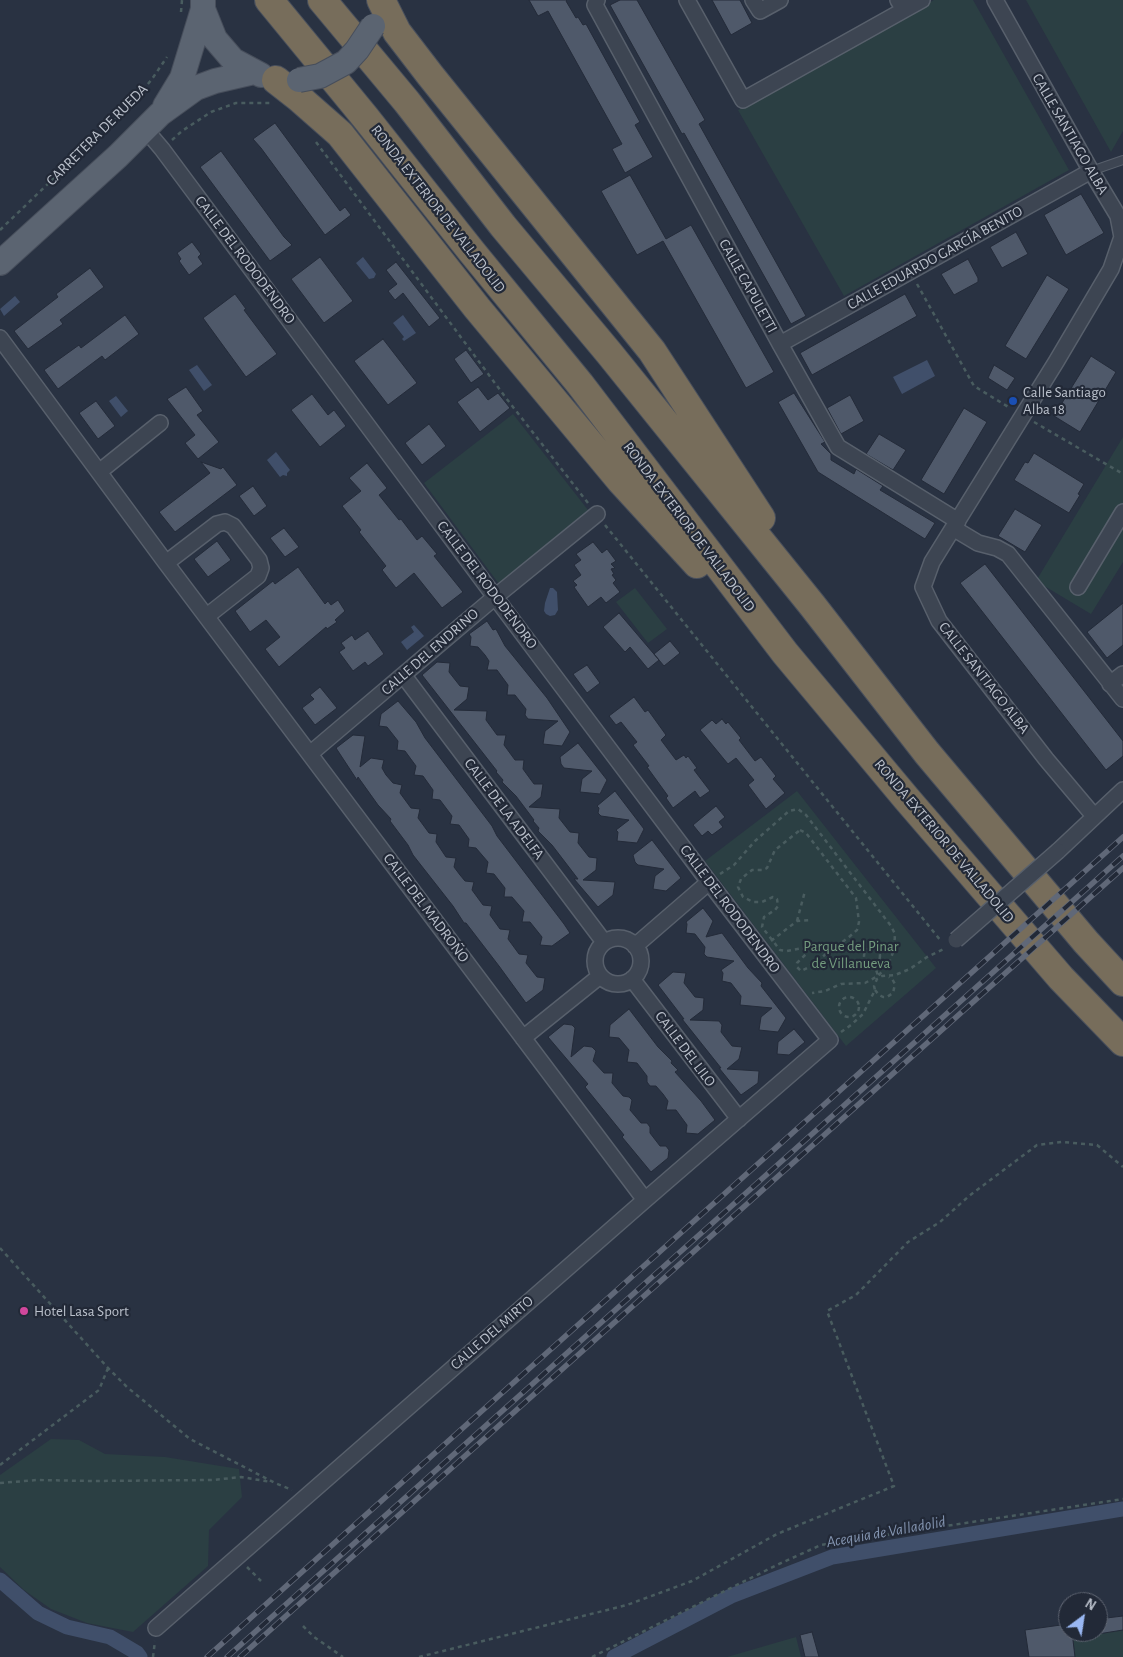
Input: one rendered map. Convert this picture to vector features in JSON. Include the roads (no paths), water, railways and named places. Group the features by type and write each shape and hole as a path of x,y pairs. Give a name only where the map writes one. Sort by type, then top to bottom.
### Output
{"highway":[{"name":"RONDA EXTERIOR DE VALLADOLID","path":"268,0 365,117 580,384 785,653 906,798 1061,978 1123,1042"},
{"path":"322,0 407,102 503,226 609,353 812,605 927,753 1086,942 1123,982"},
{"path":"380,0 397,32 430,75 652,351 795,570 812,605"},
{"path":"275,84 299,98 340,134 477,308 620,480 748,618 785,653"}],"main road":[{"name":"CARRETERA DE RUEDA","path":"0,263 153,122 196,88 215,81 275,84 320,76 346,62 357,50 373,26 380,0"},
{"name":"CARRETERA DE RUEDA","path":"153,122 182,78 196,3"},
{"path":"196,3 215,39 233,60 275,84"}],"street":[{"name":"CALLE CAPULETTI","path":"597,0 595,5 838,447 956,524"},
{"path":"687,0 743,100 901,5 922,0"},
{"path":"753,0 760,12 780,0"},
{"name":"CALLE SANTIAGO ALBA","path":"995,0 1118,216 1122,238 1111,269 1023,416 932,562 923,587 939,621 1046,759 1094,816"},
{"name":"CALLE DEL RODODENDRO","path":"153,122 162,149 709,882 766,945 800,1000 830,1040"},
{"name":"CALLE EDUARDO GARCÍA BENITO","path":"780,344 1091,171"},
{"name":"CALLE DEL MADROÑO","path":"0,338 166,563 311,753 645,1200"},
{"path":"99,472 160,422"},
{"path":"1078,587 1123,512"},
{"name":"CALLE DEL ENDRINO","path":"311,753 495,597 597,514"},
{"path":"166,563 216,524 225,522 233,526 259,560 261,568 258,576 207,616"},
{"path":"956,524 978,542 998,548 1008,554 1123,699"},
{"path":"1110,684 1123,674"},
{"name":"CALLE DE LA ADELFA","path":"404,676 604,942"},
{"path":"951,944 1058,851 1123,790"},
{"path":"634,946 709,882"},
{"path":"620,938 634,946 639,954 640,963 638,972 632,979 619,984 600,976 594,962 604,942 620,938"},
{"path":"523,1038 600,976"},
{"name":"CALLE DEL LILO","path":"632,979 739,1119"},
{"name":"CALLE DEL MIRTO","path":"156,1628 830,1040"}],"lane":[{"path":"1091,171 1123,160"}],"water":[{"path":"363,257 376,274 374,278 369,279 356,263"},
{"path":"15,296 20,302 4,316 0,309"},
{"path":"403,315 416,333 404,341 402,339 404,337 393,323"},
{"path":"927,360 935,376 902,394 893,377"},
{"path":"197,365 212,385 204,391 189,370"},
{"path":"116,396 128,411 121,417 109,401"},
{"path":"276,452 290,470 287,476 283,475 280,477 267,460"},
{"path":"550,588 557,592 558,610 555,615 550,616 544,611"},
{"path":"414,625 424,636 407,650 401,642 414,632 411,627"}],"waterway":[{"name":"Acequia de Valladolid","path":"614,1657 731,1596 832,1557 1123,1509"},
{"name":"Acequia de Valladolid","path":"0,1580 38,1613 67,1627 110,1637 137,1653 140,1657"}],"railway":[{"path":"207,1657 1123,837"},
{"path":"227,1657 1123,856"},
{"path":"240,1657 1123,868"}],"place":[{"name":"Calle Santiago Alba 18","path":"1013,401"},
{"name":"Hotel Lasa Sport","path":"24,1311"}],"park label":[{"name":"Parque del Pinar de Villanueva","path":"851,954"}]}
